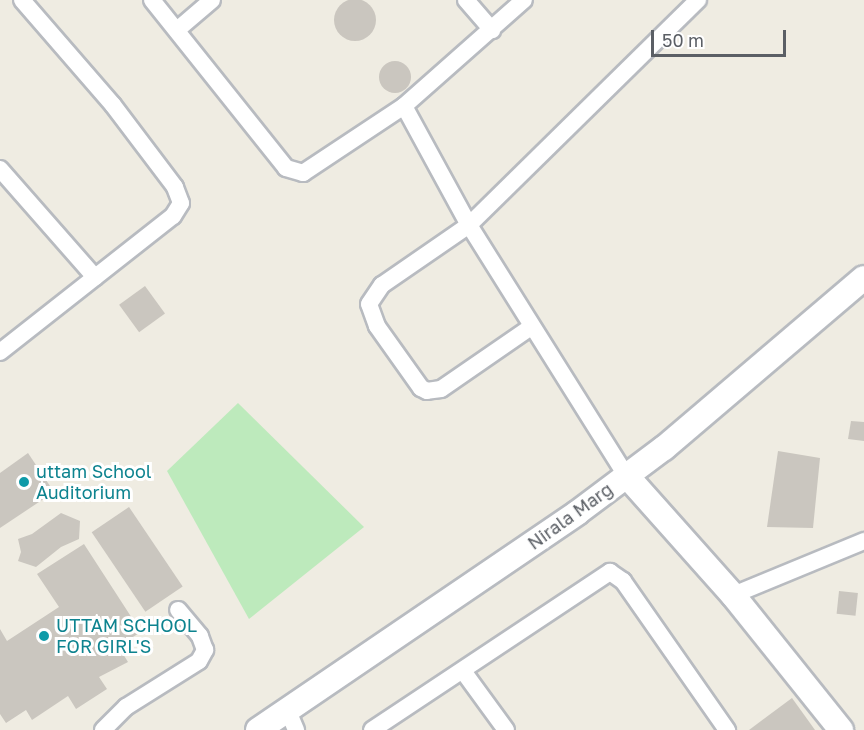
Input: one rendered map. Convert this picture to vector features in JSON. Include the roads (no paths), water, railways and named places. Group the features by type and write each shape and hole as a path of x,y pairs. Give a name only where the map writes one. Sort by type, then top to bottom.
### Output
{"street":[{"path":"0,352 173,216 179,209 180,196 113,105 22,0"},
{"path":"152,0 286,168 303,173 404,106 524,0"},
{"path":"177,30 212,0"},
{"path":"466,0 492,30"},
{"path":"531,327 434,392 420,388 377,326 369,304 372,296 469,225 698,0"},
{"path":"404,106 469,225 626,475 733,595 841,730"},
{"path":"0,169 6,189 95,277"},
{"name":"Nirala Marg","path":"258,730 292,720 626,475 864,278"},
{"path":"733,595 864,542"},
{"path":"372,730 610,572 623,581 727,730"},
{"path":"104,730 126,707 199,661 205,651 200,636 178,610"},
{"path":"463,671 506,730"}],"place":[{"name":"uttam School Auditorium","path":"24,482"},
{"name":"UTTAM SCHOOL FOR GIRL'S","path":"44,636"}]}
